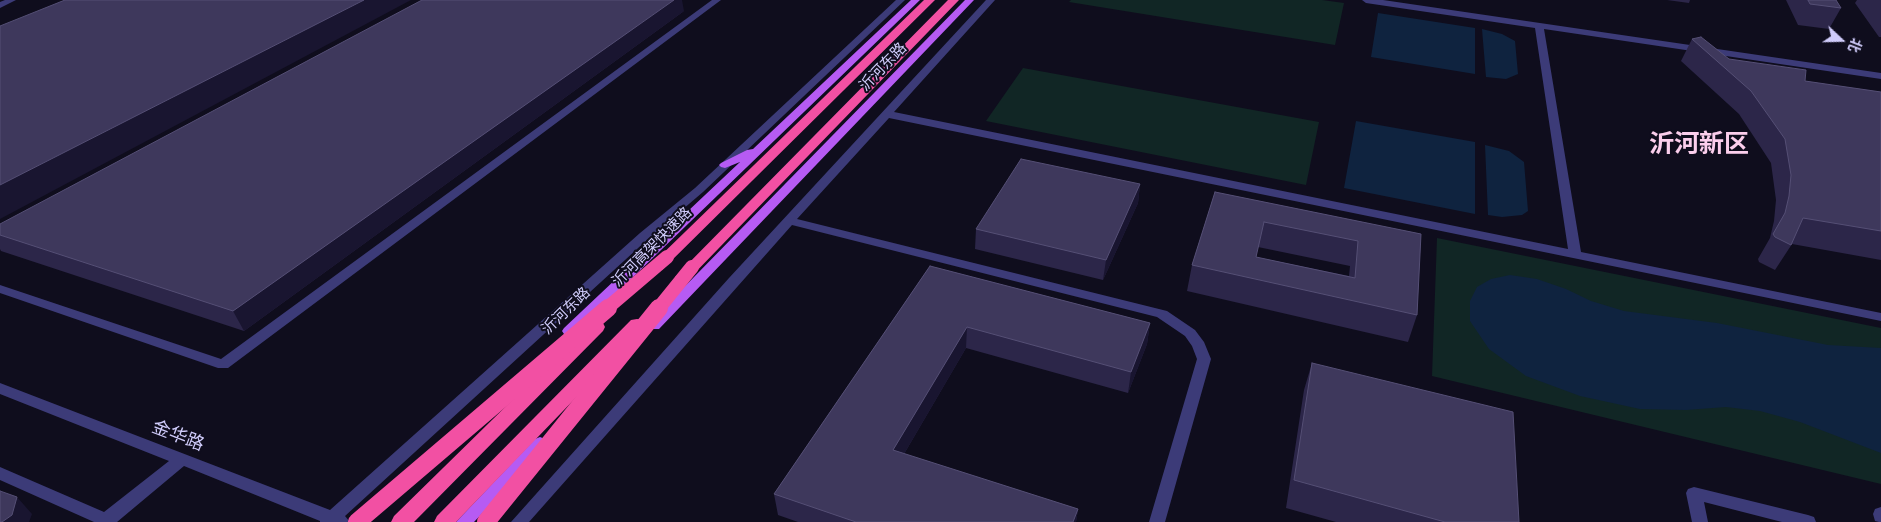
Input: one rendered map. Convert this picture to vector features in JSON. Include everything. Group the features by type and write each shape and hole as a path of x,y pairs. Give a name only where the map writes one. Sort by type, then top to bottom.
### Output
{"highway":[{"name":"沂河高架快速路","path":"401,522 667,257 930,0"},
{"path":"444,522 954,0"},
{"path":"357,522 667,257"},
{"path":"486,522 692,267"}],"main road":[{"name":"沂河东路","path":"368,522 916,0"},
{"name":"沂河东路","path":"464,522 970,0"},
{"path":"725,165 764,145"}],"street":[{"path":"0,5 12,0"},
{"path":"0,289 223,365 717,0"},
{"path":"334,521 725,165 901,0"},
{"path":"519,522 991,0"},
{"path":"1366,0 1881,76"},
{"path":"1539,25 1575,254"},
{"path":"886,114 1881,317"},
{"path":"791,221 1162,314 1190,332 1199,345 1204,359 1157,522"},
{"name":"金华路","path":"0,388 182,458 334,521"},
{"path":"0,473 108,521 182,458"},
{"path":"1700,522 1694,493 1808,522"}],"green space":[{"path":"1071,0 1322,0 1344,3 1335,45 1069,2"},
{"path":"1023,68 1319,122 1306,185 986,121"},
{"path":"1437,238 1881,328 1881,484 1432,376"}],"water":[{"path":"1378,13 1475,28 1475,74 1371,57"},
{"path":"1482,29 1502,34 1515,41 1518,74 1506,79 1486,77"},
{"path":"1356,121 1475,142 1475,214 1344,188"},
{"path":"1485,145 1509,151 1524,162 1528,211 1522,215 1502,217 1488,215"},
{"path":"1510,275 1537,279 1566,289 1591,301 1624,311 1717,323 1828,345 1881,348 1881,453 1800,422 1760,411 1726,407 1686,410 1640,409 1580,396 1526,376 1489,349 1470,321 1470,301 1477,287 1491,279"}],"building":[{"path":"65,0 364,0 0,185 0,26"},
{"path":"422,0 674,0 233,311 0,235 0,224"},
{"path":"1808,0 1836,0 1841,8 1810,4"},
{"path":"1701,37 1729,59 1806,70 1805,81 1881,92 1881,231 1803,218 1791,245 1775,237 1773,234 1785,213 1789,196 1791,175 1785,139 1751,91 1692,39"},
{"path":"1021,159 1140,184 1106,260 976,229"},
{"path":"1215,192 1421,234 1417,315 1192,265","holes":["1264,222 1358,241 1355,278 1256,257"]},
{"path":"930,266 1150,323 1131,372 967,327 893,450 1078,509 1073,522 856,522 774,494"},
{"path":"1312,363 1513,412 1519,522 1445,522 1294,480"},
{"path":"0,491 17,497 12,515 2,522 0,522"}],"district":[{"name":"沂河新区","path":"1699,144"}]}
